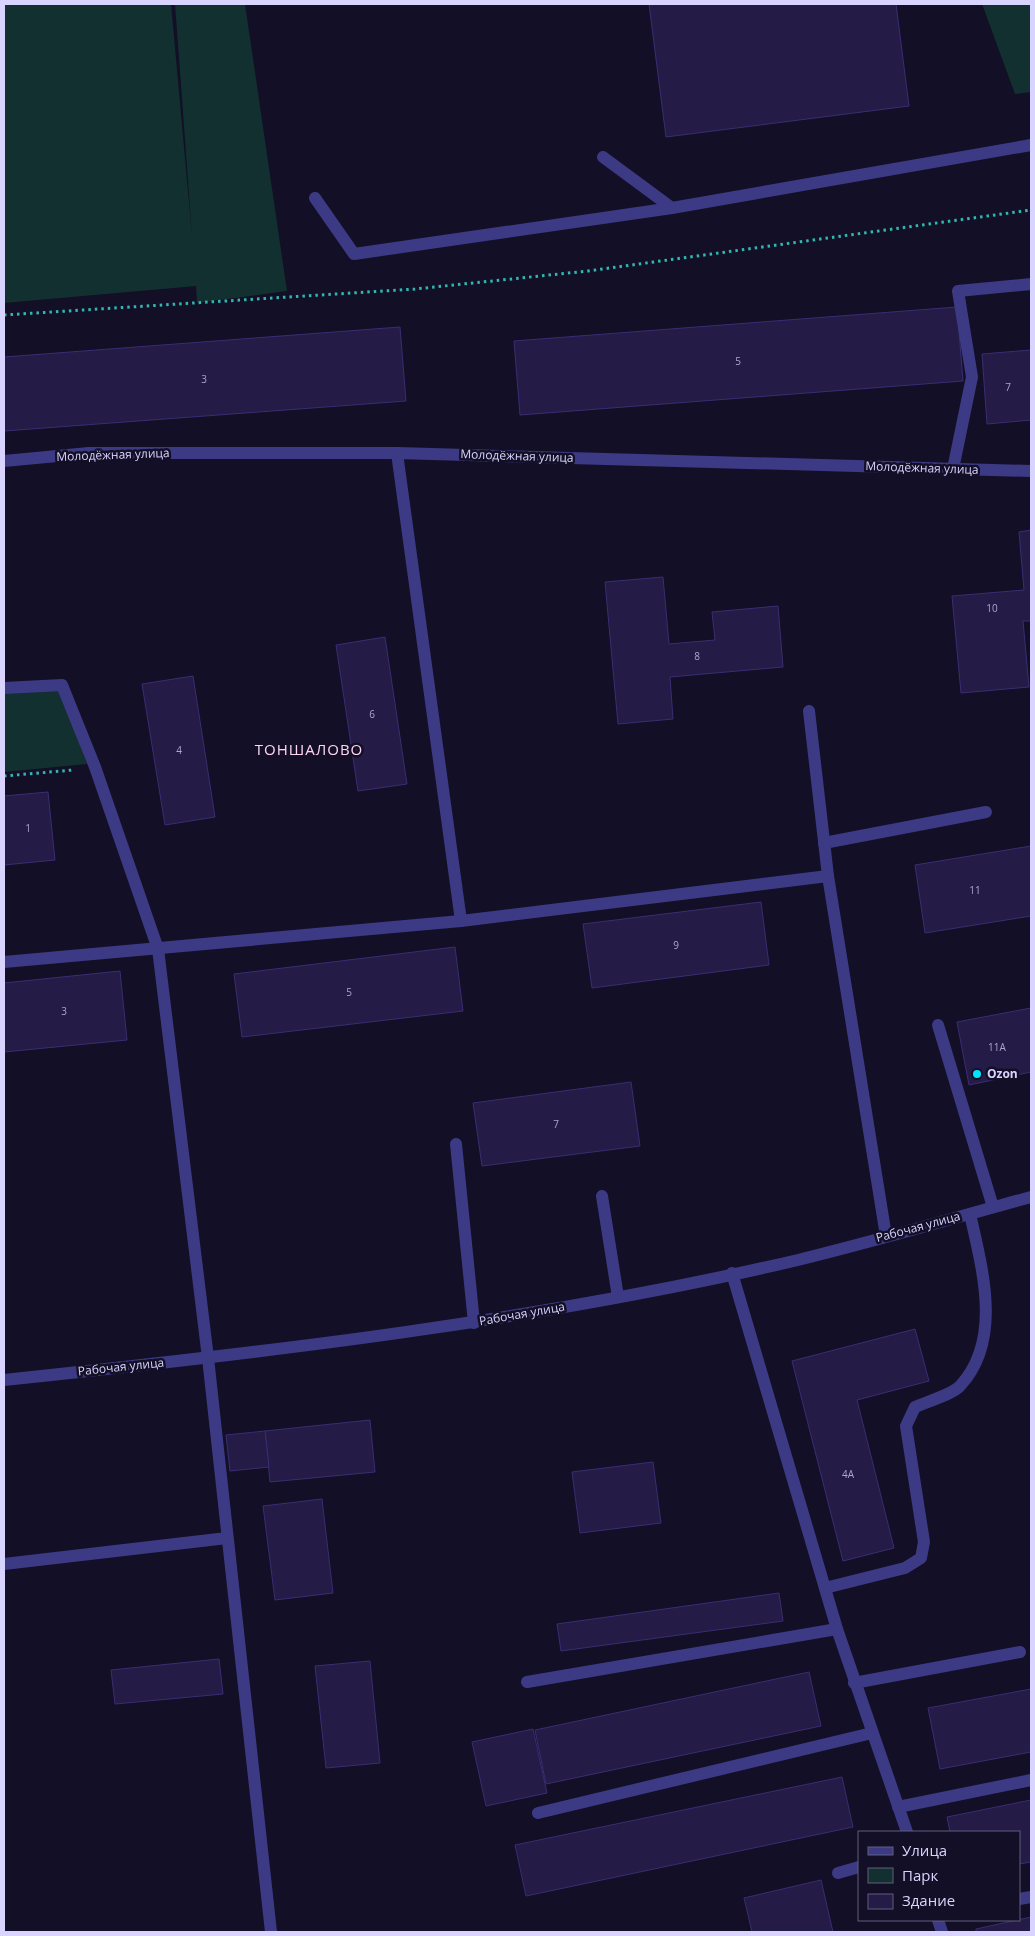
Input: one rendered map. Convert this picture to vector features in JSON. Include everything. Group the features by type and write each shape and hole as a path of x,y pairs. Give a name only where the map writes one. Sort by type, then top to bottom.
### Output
{"street":[{"path":"315,198 354,254 672,208 1031,145"},
{"path":"603,157 672,208"},
{"path":"953,468 972,377 958,291 1031,284"},
{"path":"397,453 461,921"},
{"name":"Молодёжная улица","path":"4,461 89,454 397,453 1031,471"},
{"path":"4,688 62,685 95,767 158,949 208,1358 272,1932"},
{"path":"809,711 828,876 886,1236"},
{"path":"824,843 986,812"},
{"path":"4,962 461,921 828,876"},
{"path":"938,1025 992,1207"},
{"path":"456,1144 474,1323"},
{"path":"602,1196 618,1297"},
{"name":"Рабочая улица","path":"4,1380 208,1358 474,1323 618,1297 799,1260 1031,1197"},
{"path":"825,1588 905,1568 921,1558 924,1542 906,1426 915,1407 959,1388 980,1357 986,1321 983,1274 970,1214"},
{"path":"732,1273 837,1629 854,1683 907,1831"},
{"path":"4,1564 227,1538"},
{"path":"527,1682 837,1629"},
{"path":"854,1683 1020,1652"},
{"path":"538,1813 872,1733"},
{"path":"898,1807 1031,1780"},
{"path":"838,1872 858,1867"}],"path":[{"path":"4,315 415,289 598,269 1031,210"},
{"path":"4,776 95,767"}],"green space":[{"path":"4,4 171,4 192,235 175,4 245,4 287,291 197,303 196,286 4,303"},
{"path":"982,4 1031,4 1031,92 1015,94"},
{"path":"60,690 87,764 4,772 4,693"}],"building":[{"path":"649,4 896,4 909,106 666,137"},
{"path":"957,307 963,381 520,415 514,341"},
{"path":"400,327 406,401 4,431 4,357"},
{"path":"1031,350 1031,420 987,424 982,354"},
{"path":"1031,530 1031,621 1023,621 1029,687 961,693 952,596 1024,590 1019,532"},
{"path":"663,577 669,644 715,640 712,612 778,606 783,667 670,677 673,719 618,724 605,582"},
{"path":"385,637 407,784 358,791 336,645"},
{"path":"193,676 215,817 165,825 142,684"},
{"path":"48,792 55,860 4,865 4,796"},
{"path":"1031,846 1031,916 925,933 915,865"},
{"path":"761,902 769,965 592,988 583,924"},
{"path":"455,947 463,1011 242,1037 234,974"},
{"path":"120,971 127,1040 4,1052 4,983"},
{"path":"1031,1008 1031,1072 969,1085 957,1022"},
{"path":"631,1082 640,1146 482,1166 473,1103"},
{"path":"915,1329 929,1381 857,1400 894,1548 843,1561 792,1361"},
{"path":"370,1420 375,1472 270,1482 265,1431"},
{"path":"265,1431 269,1467 230,1471 226,1435"},
{"path":"653,1462 661,1523 580,1533 572,1472"},
{"path":"322,1499 333,1593 275,1600 263,1506"},
{"path":"779,1593 783,1621 561,1651 557,1624"},
{"path":"219,1659 223,1694 115,1704 111,1670"},
{"path":"370,1661 380,1763 326,1768 315,1666"},
{"path":"809,1672 821,1726 546,1784 535,1730"},
{"path":"1031,1689 1031,1752 940,1769 928,1708"},
{"path":"533,1729 547,1793 486,1806 472,1742"},
{"path":"842,1777 853,1827 526,1896 515,1845"},
{"path":"1031,1800 1031,1862 1020,1864 1020,1831 950,1831 947,1817"},
{"path":"821,1880 833,1932 752,1932 744,1898"},
{"path":"1031,1917 1031,1932 976,1932 976,1929 1020,1921 1020,1919"}],"place":[{"name":"Ozon","path":"977,1074"}],"district":[{"name":"ТОНШАЛОВО","path":"309,750"}]}
